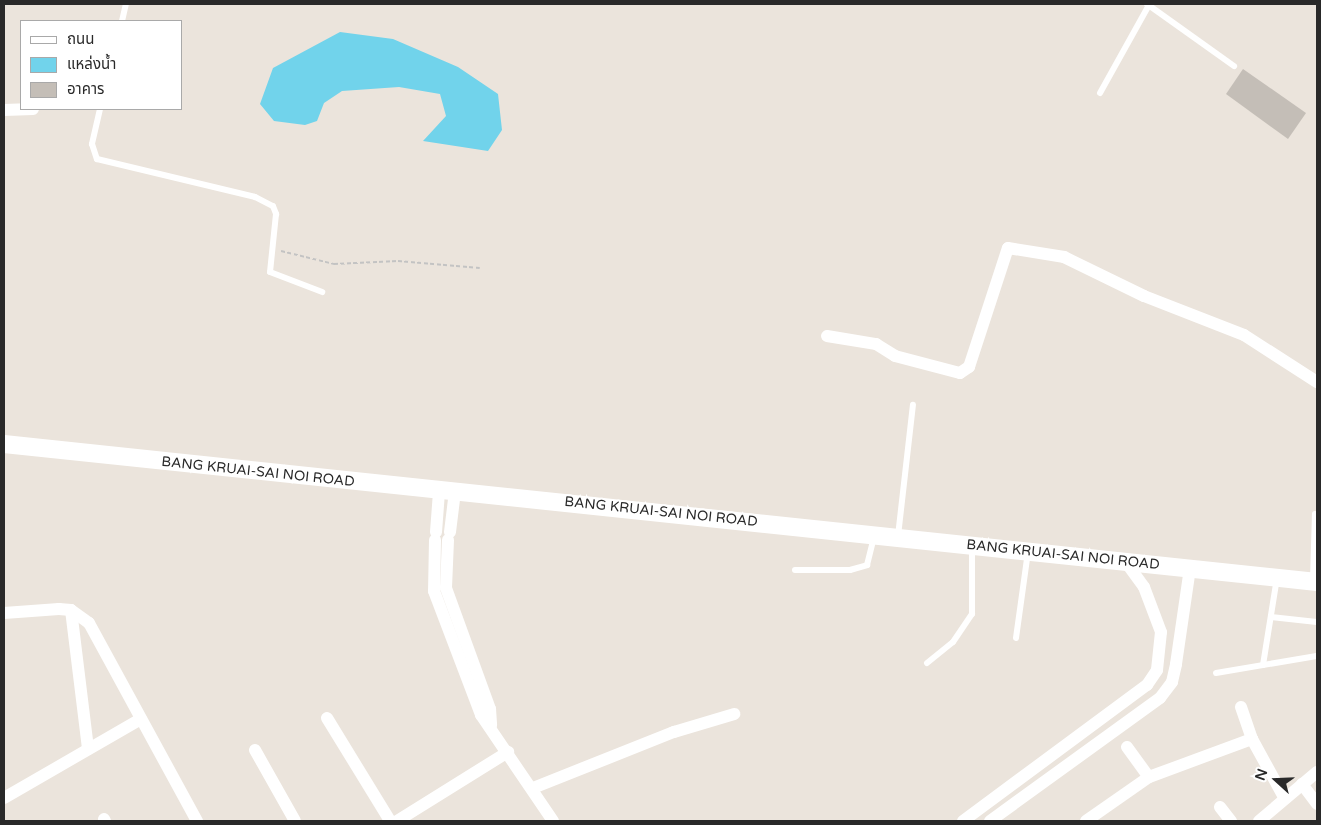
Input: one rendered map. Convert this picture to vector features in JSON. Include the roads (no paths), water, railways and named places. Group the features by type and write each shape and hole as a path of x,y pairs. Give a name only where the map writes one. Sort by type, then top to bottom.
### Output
{"main road":[{"name":"BANG KRUAI-SAI NOI ROAD","path":"4,444 447,493 498,495 1315,582"}],"street":[{"path":"4,110 20,109"},
{"path":"827,336 876,344 895,356 960,374 970,367 1008,248 1064,257 1144,296 1244,336 1317,382"},
{"path":"440,589 449,536 447,493"},
{"path":"447,493 435,536 440,589 490,709 491,725 553,821"},
{"path":"963,821 1024,774 1147,685 1157,670 1161,632 1144,587 1125,561"},
{"path":"990,821 1160,698 1172,682 1190,568"},
{"path":"4,613 71,610 89,623 197,821"},
{"path":"71,610 88,749"},
{"path":"1161,632 1179,634"},
{"path":"1241,707 1252,739 1284,799"},
{"path":"1109,713 1119,729"},
{"path":"533,788 674,732 734,714"},
{"path":"328,718 390,821"},
{"path":"4,798 141,719"},
{"path":"1086,821 1148,777 1252,739"},
{"path":"1127,747 1148,777"},
{"path":"255,750 294,821"},
{"path":"397,821 508,752"},
{"path":"1259,821 1317,772"},
{"path":"1024,774 1033,790"},
{"path":"1302,784 1317,804"},
{"path":"1220,807 1231,821"}],"lane":[{"path":"122,20 126,4"},
{"path":"1100,93 1148,5 1234,66"},
{"path":"100,110 92,144 97,159 267,202 276,214 269,268 274,276 322,292"},
{"path":"898,537 913,405"},
{"path":"1315,514 1315,582"},
{"path":"795,570 850,570 867,565 874,535"},
{"path":"927,663 953,642 972,614 972,545"},
{"path":"1016,638 1028,551"},
{"path":"1263,665 1277,578"},
{"path":"1271,617 1317,622"},
{"path":"1216,673 1317,656"}],"water":[{"path":"340,32 393,39 458,67 498,94 502,130 488,151 423,141 446,116 440,94 399,87 342,91 324,103 317,121 305,125 274,121 260,104 273,68"}]}
